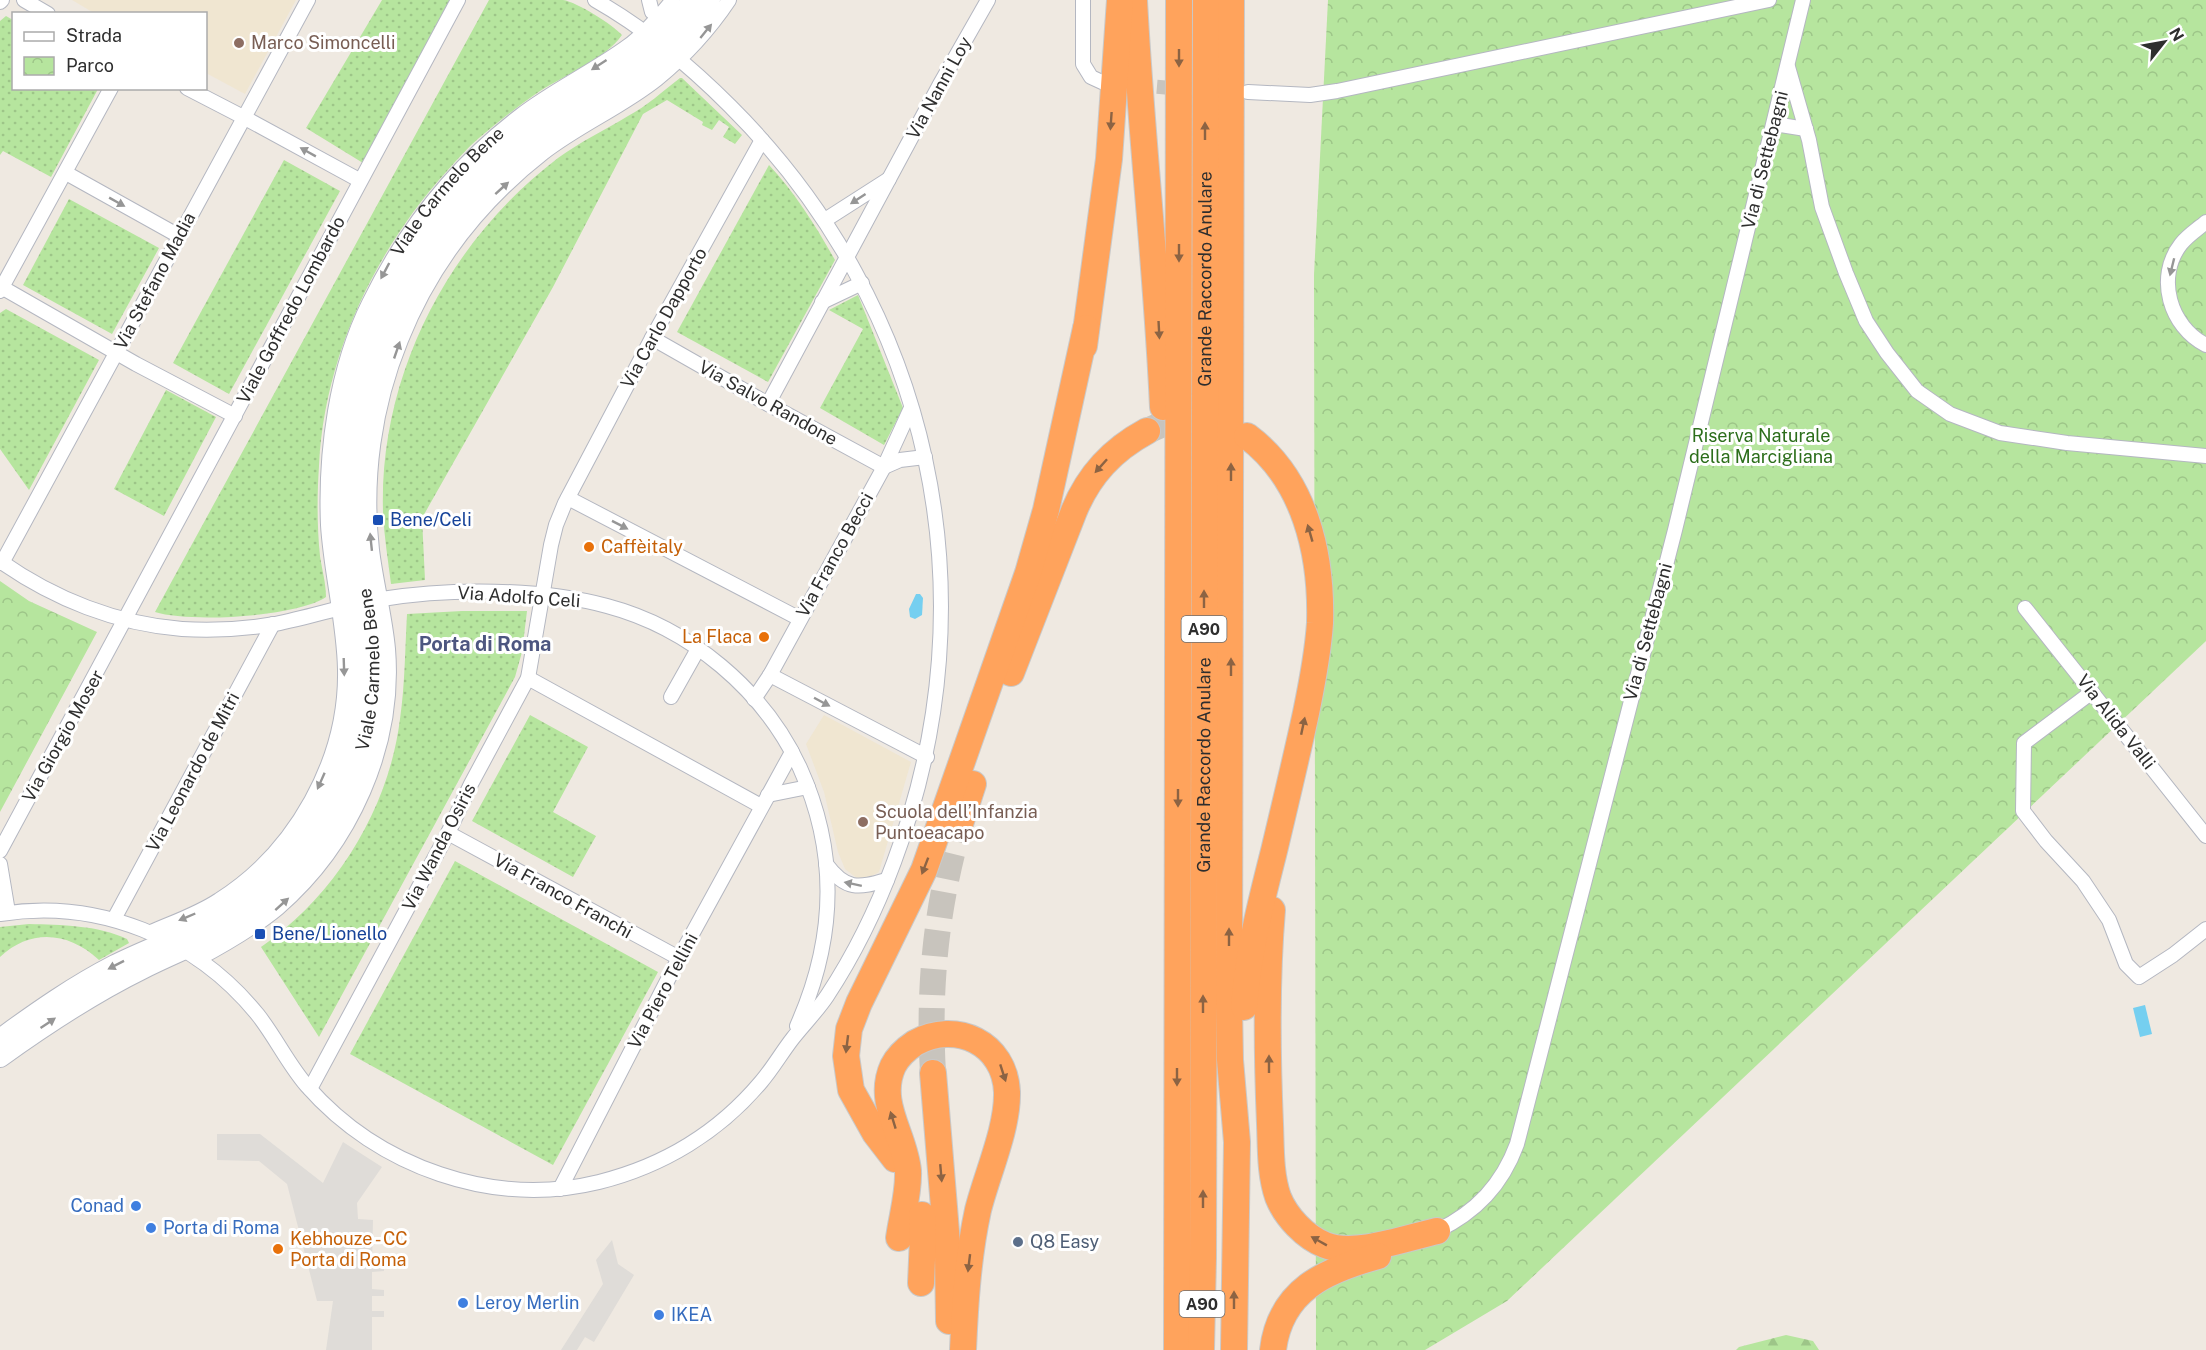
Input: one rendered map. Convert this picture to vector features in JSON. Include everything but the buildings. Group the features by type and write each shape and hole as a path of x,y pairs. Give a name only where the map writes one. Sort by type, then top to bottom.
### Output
{"highway":[{"path":"960,824 1038,584 1072,444 1109,159 1120,0"},
{"path":"1134,0 1145,168 1158,309 1164,456 1164,632 1179,739"},
{"name":"Grande Raccordo Anulare","path":"1177,1350 1179,0"},
{"name":"Grande Raccordo Anulare","path":"1201,1350 1206,0"},
{"name":"Grande Raccordo Anulare","path":"1231,0 1229,1005 1230,1060 1237,1142 1234,1350"},
{"path":"895,1160 869,1124 851,1090 846,1056 849,1029 924,870 1028,573 1046,510 1086,328"},
{"path":"1005,690 1085,487 1116,451 1147,431"},
{"path":"1246,436 1270,457 1290,484 1307,523 1317,567 1320,624 1274,893 1270,959 1269,1107 1272,1165 1276,1191 1286,1211 1298,1226 1318,1242 1330,1247 1362,1247 1437,1231"},
{"path":"1237,1142 1248,965 1258,913 1291,783"},
{"path":"899,1238 908,1171 889,1107 889,1083 893,1066 905,1050 929,1036 946,1033 970,1038 988,1048 1000,1064 1006,1081 1007,1103 971,1247 963,1350"},
{"path":"933,1073 948,1256 949,1350"},
{"path":"921,1283 922,1215"},
{"path":"1273,1350 1275,1332 1283,1314 1292,1300 1306,1287 1346,1266 1410,1247 1437,1231"}],"street":[{"path":"24,0 45,12"},
{"name":"Via Stefano Madia","path":"1,562 308,0"},
{"name":"Viale Goffredo Lombardo","path":"125,621 359,180 458,0"},
{"path":"0,864 4,913 70,911 114,919 151,932 184,950 219,975 249,1005 310,1089 349,1126 390,1152 434,1173 468,1183 524,1190 560,1188 595,1183 651,1165 687,1146 742,1103 767,1075 790,1041 818,1009 836,982 887,880 905,833 927,757 939,672 942,589 939,539 925,457 892,354 862,283 825,220 794,177 762,140 663,45 595,0"},
{"name":"Viale Carmelo Bene","path":"663,45 673,0"},
{"name":"Viale Carmelo Bene","path":"346,444 366,404 382,348 402,300 424,263 465,207 526,148 647,69 678,18 692,0"},
{"name":"Viale Carmelo Bene","path":"663,45 686,33 710,0"},
{"name":"Viale Carmelo Bene","path":"0,1039 69,991 116,965 239,936 264,919 295,892 297,859 361,729 386,707 389,663 360,604 343,528 342,495 346,444 335,406 354,337 367,307 392,258 420,216 452,177 519,116 620,51 700,38 729,0"},
{"name":"Via Nanni Loy","path":"768,404 939,86 988,0"},
{"path":"1083,0 1083,64 1091,77 1104,83"},
{"path":"1248,92 1310,94 1336,91 1769,0"},
{"name":"Via di Settebagni","path":"1437,1231 1455,1222 1483,1200 1507,1169 1517,1144 1675,530 1803,0"},
{"path":"1788,65 1806,129 1822,207 1866,321 1887,353 1917,391 1950,414 2000,433 2067,443 2206,456"},
{"path":"110,90 2,290 235,416"},
{"path":"191,90 359,180"},
{"name":"Viale Carmelo Bene","path":"0,1057 78,1003 147,966 184,950 228,910 352,817 369,777 358,694 360,604 370,533 371,455 378,416 400,340 428,285 449,251 526,148 519,116"},
{"path":"1774,124 1806,129"},
{"name":"Via Carlo Dapporto","path":"543,595 553,535 568,498 652,338 762,140"},
{"path":"66,173 179,236"},
{"name":"Via Nanni Loy","path":"825,220 891,177"},
{"path":"2206,222 2181,244 2172,262 2169,280 2173,311 2184,328 2206,345"},
{"path":"822,302 862,283"},
{"name":"Via Salvo Randone","path":"652,338 884,466"},
{"name":"Via Franco Becci","path":"754,699 771,675 884,466 911,408"},
{"path":"346,444 371,455"},
{"path":"884,466 900,460 925,457"},
{"path":"568,498 800,619"},
{"name":"Via Adolfo Celi","path":"1,562 54,593 141,625 203,629 273,624 360,604 464,592 543,595 593,602 626,612 658,626 698,649 729,673 776,725 792,752 808,787 823,838 828,912 822,952 807,1004 790,1041"},
{"name":"Via Wanda Osiris","path":"310,1089 448,833 471,784 528,678 543,595"},
{"name":"Via Alida Valli","path":"2025,608 2206,836"},
{"name":"Via Giorgio Moser","path":"0,851 125,621"},
{"name":"Via Leonardo de Mitri","path":"114,919 273,624"},
{"path":"671,697 698,649"},
{"path":"771,675 927,757"},
{"path":"528,678 764,800 808,787"},
{"path":"2092,692 2024,743 2024,811 2046,841 2083,881 2109,920 2126,964 2139,977 2173,955 2206,929"},
{"name":"Via Piero Tellini","path":"560,1188 679,958 792,752"},
{"name":"Via Franco Franchi","path":"448,833 679,958"},
{"name":"Viale Carmelo Bene","path":"151,932 189,917 218,901 251,876 297,859"},
{"path":"826,864 840,879 853,886 865,886 887,880"}],"shaded area":[{"name":"Marco Simoncelli","path":"72,0 296,0 245,94 207,74 207,12 92,12"},
{"name":"Scuola dell’Infanzia Puntoeacapo","path":"824,715 911,762 879,872 870,877 858,879 845,869 838,852 824,792 806,744"},
{"path":"217,1134 260,1134 323,1183 343,1142 382,1167 357,1203 358,1219 373,1220 372,1265 384,1266 384,1271 372,1272 372,1289 384,1290 384,1296 372,1296 372,1311 384,1311 384,1317 372,1317 372,1350 326,1350 333,1301 317,1301 287,1184 259,1161 217,1160"},
{"path":"612,1240 618,1264 634,1275 594,1342 585,1337 577,1350 561,1350 603,1284 596,1260"}],"green space":[{"path":"382,0 454,0 363,163 306,128"},
{"path":"489,0 563,0 594,14 622,35 606,52 532,97 470,146 421,202 397,235 376,270 343,346 331,385 323,425 319,466 318,534 326,597 292,609 242,616 192,617 155,612"},
{"name":"Riserva Naturale della Marcigliana","path":"1328,0 2206,0 2206,641 1507,1301 1425,1350 1316,1350 1314,275"},
{"path":"6,16 12,19 12,90 97,90 51,177 3,151 0,155 0,21"},
{"path":"680,78 742,135 735,144 723,137 729,127 719,120 712,130 667,100 643,114 553,287 422,518 425,580 391,584 383,512 385,461 393,410 408,361 428,314 454,270 484,229 519,191 558,158 642,108"},
{"path":"284,160 340,191 229,394 173,363"},
{"path":"769,165 805,210 835,260 768,382 677,332"},
{"path":"69,199 159,248 112,334 23,285"},
{"path":"858,295 903,408 884,445 820,408 863,329 829,310"},
{"path":"6,309 99,360 29,490 0,449 0,313"},
{"path":"166,390 216,417 164,516 114,489"},
{"path":"0,581 29,601 97,632 0,812"},
{"path":"527,611 522,652 515,677 319,1037 261,947 312,903 335,876 371,817 394,753 404,680 407,614"},
{"path":"530,715 588,747 553,812 596,836 573,877 472,821"},
{"path":"455,861 658,972 553,1165 350,1054"},
{"path":"29,924 92,928 116,934 127,939 129,943 99,960 63,939 37,938 24,941 0,957 0,927"},
{"path":"1786,1335 1813,1341 1819,1350 1736,1350 1739,1347"}],"water":[{"path":"916,594 920,594 923,598 922,615 915,619 910,617 909,609"},
{"path":"2145,1005 2152,1034 2140,1037 2133,1008"}],"tunnel":[{"path":"1136,85 1183,89"},
{"path":"1147,431 1170,421 1199,418"},
{"path":"933,1073 932,1010 936,947 945,886 960,824"}],"place":[{"name":"Marco Simoncelli","path":"239,43"},
{"name":"Bene/Celi","path":"378,520"},
{"name":"Caffèitaly","path":"589,547"},
{"name":"La Flaca","path":"764,637"},
{"name":"Scuola dell’Infanzia Puntoeacapo","path":"863,822"},
{"name":"Bene/Lionello","path":"260,934"},
{"name":"Conad","path":"136,1206"},
{"name":"Porta di Roma","path":"151,1228"},
{"name":"Q8 Easy","path":"1018,1242"},
{"name":"Kebhouze - CC Porta di Roma","path":"278,1249"},
{"name":"Leroy Merlin","path":"463,1303"},
{"name":"IKEA","path":"659,1315"}],"district":[{"name":"Porta di Roma","path":"485,644"}]}
